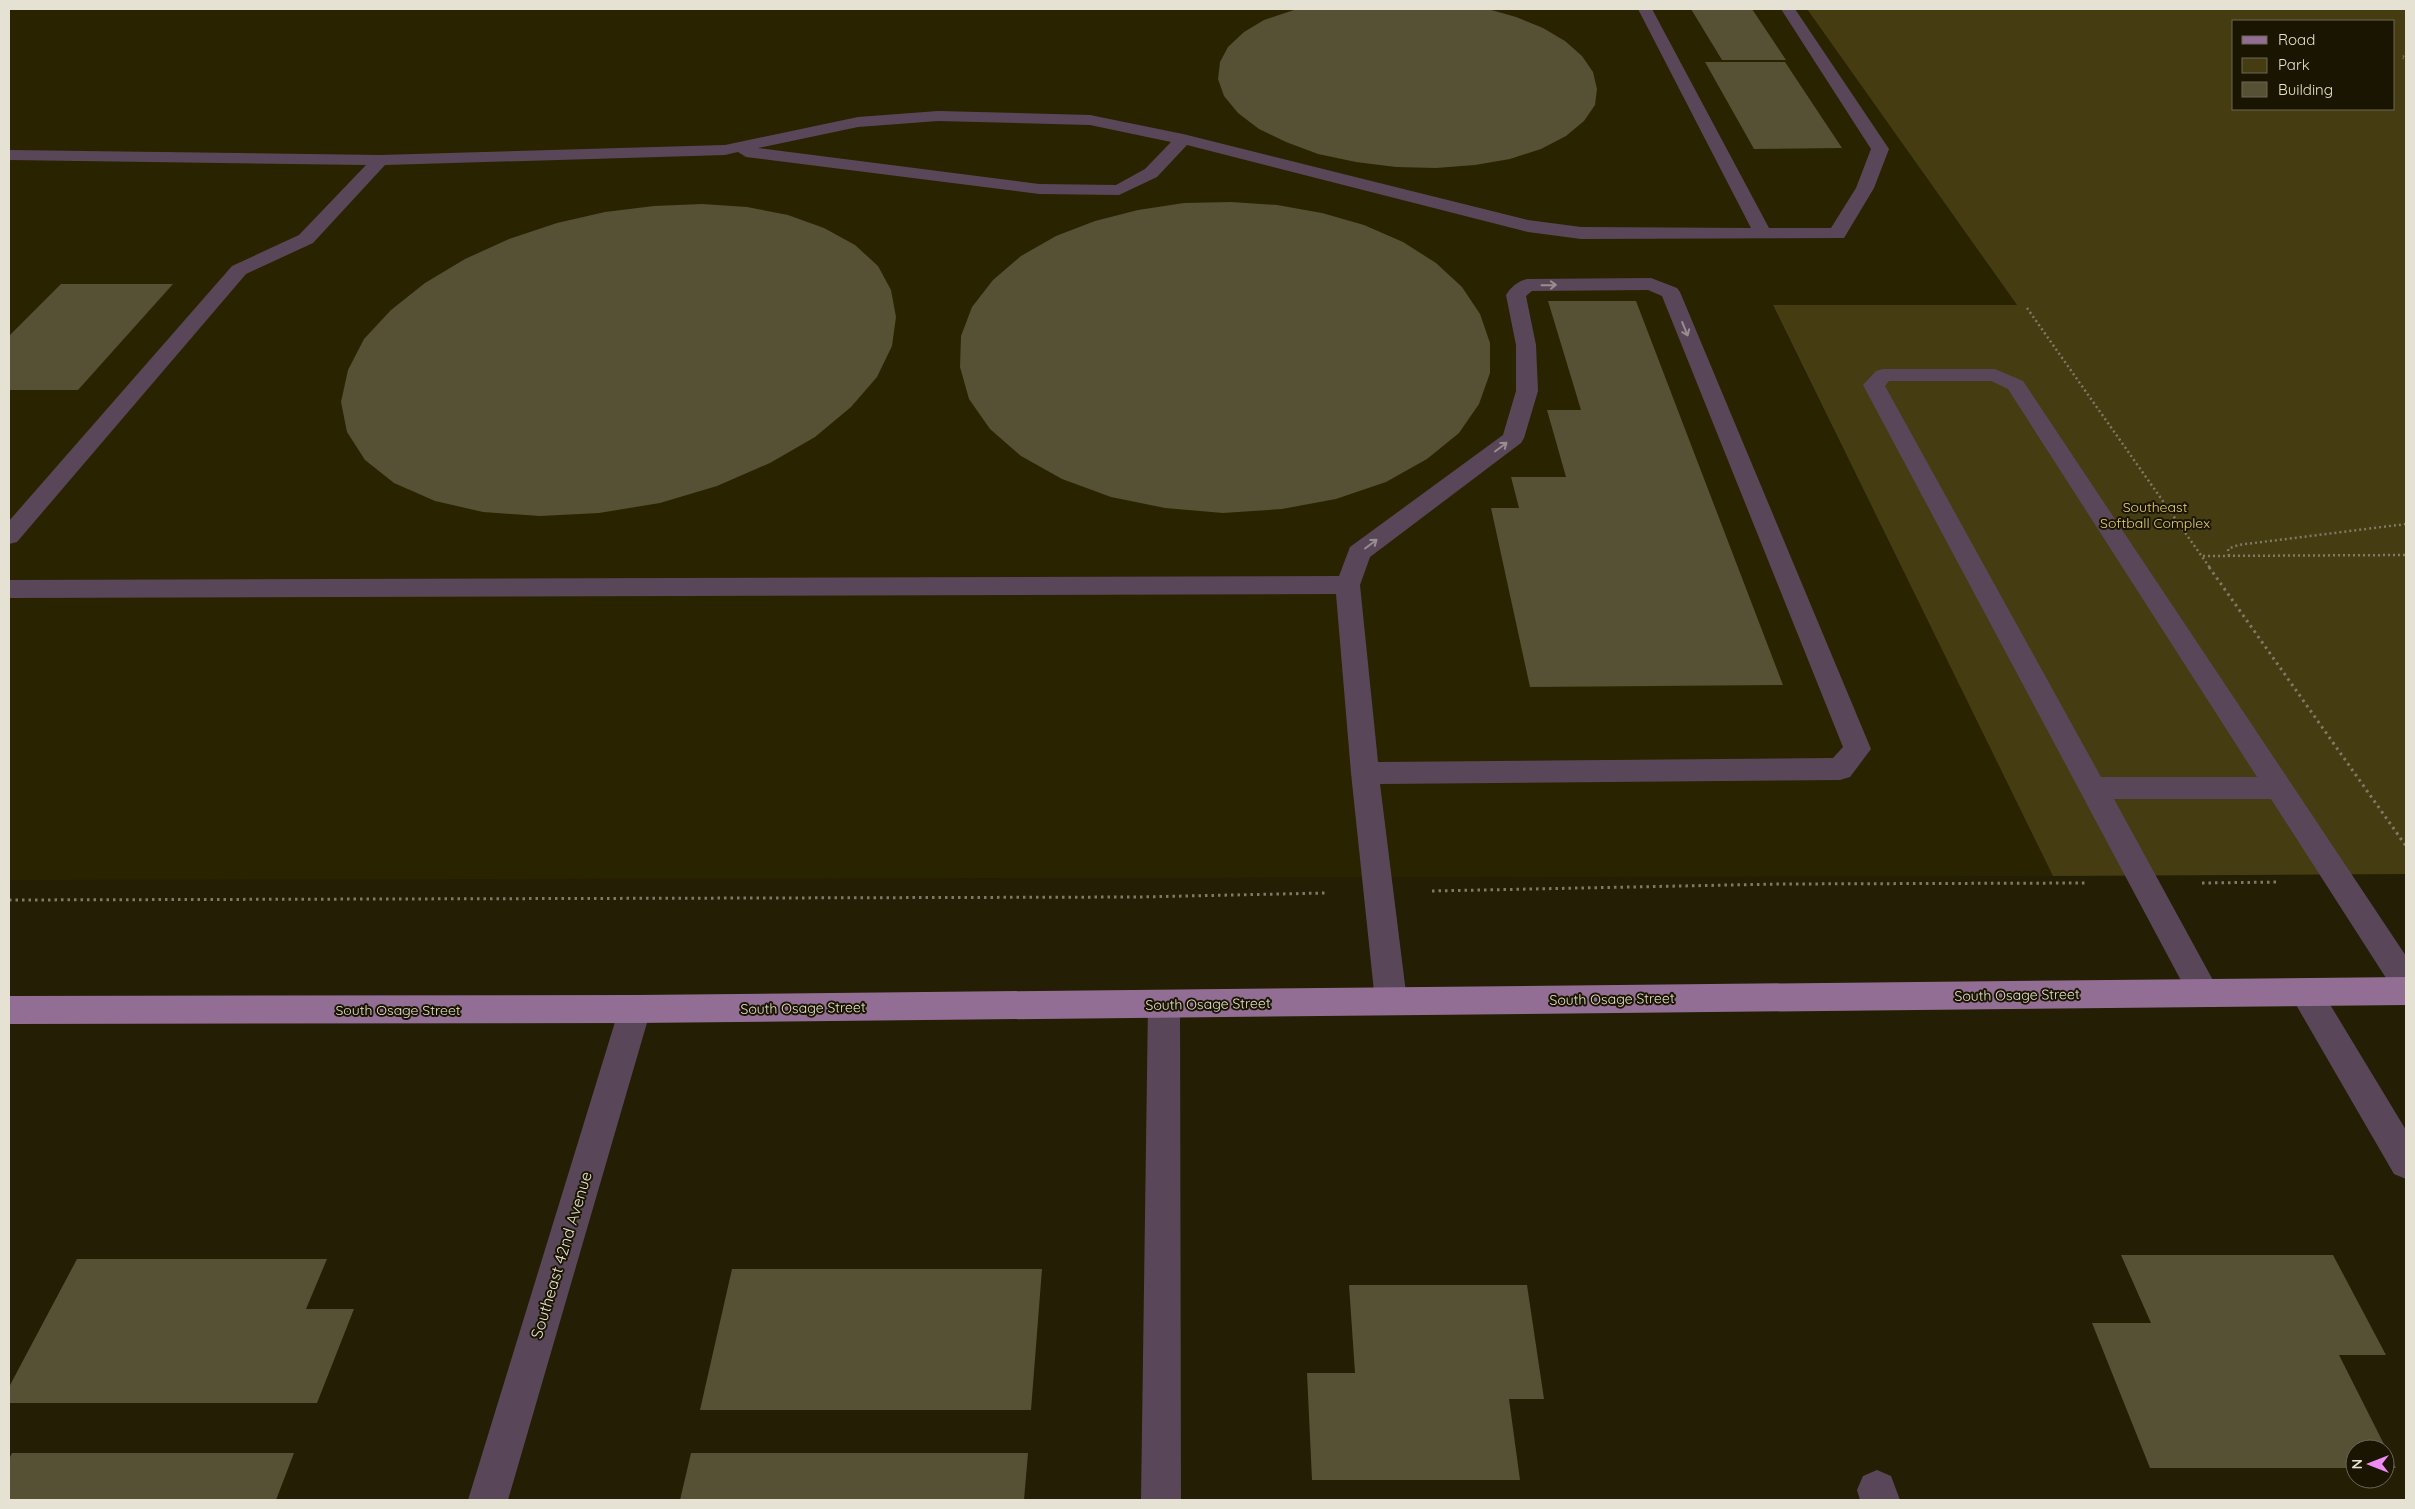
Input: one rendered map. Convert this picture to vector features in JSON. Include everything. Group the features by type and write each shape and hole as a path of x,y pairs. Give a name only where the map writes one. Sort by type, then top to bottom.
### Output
{"main road":[{"name":"South Osage Street","path":"9,1010 635,1009 2406,991"}],"street":[{"path":"1645,9 1763,234"},
{"path":"725,150 858,122 938,116 1090,120 1183,139 1528,226 1581,233 1837,234 1865,188 1880,149 1788,9"},
{"path":"9,155 380,160 725,150 1039,189 1119,190 1151,173 1183,139"},
{"path":"9,536 239,270 306,239 380,160"},
{"path":"1365,773 1840,769 1857,749 1670,292 1651,284 1527,285 1516,295 1526,345 1527,391 1513,438 1359,553 1348,585 1365,773 1391,1001"},
{"path":"2204,993 1874,385 1883,375 1995,375 2016,385 2406,982"},
{"path":"9,589 1348,585"},
{"path":"2093,788 2279,788"},
{"path":"2306,993 2406,1162"},
{"path":"1161,1500 1164,1004"},
{"name":"Southeast 42nd Avenue","path":"488,1500 635,1009"}],"path":[{"path":"2406,53 2402,58 2406,59"},
{"path":"2027,308 2406,846"},
{"path":"2229,556 2228,549 2238,545 2406,524"},
{"path":"2202,556 2406,555"},
{"path":"9,900 1129,897 1780,884 2340,882"}],"shaded area":[{"path":"9,9 1807,9 2017,305 1773,306 2053,876 9,880"}],"green space":[{"name":"Southeast Softball Complex","path":"1807,9 2406,9 2406,874 2053,876 1773,305 2017,305"}],"building":[{"path":"1297,9 1488,9 1516,17 1543,28 1565,41 1582,56 1593,72 1597,89 1595,105 1584,121 1566,136 1541,149 1510,159 1475,165 1436,168 1396,167 1356,162 1318,154 1259,129 1238,113 1224,96 1218,79 1220,62 1228,47 1244,32 1264,20"},
{"path":"1691,9 1752,9 1786,60 1722,60"},
{"path":"1705,62 1785,62 1842,148 1754,149"},
{"path":"1231,202 1277,205 1322,213 1364,225 1403,242 1436,263 1462,287 1480,314 1490,343 1490,373 1479,404 1459,433 1427,459 1386,482 1336,499 1282,509 1223,513 1165,508 1111,497 1062,479 1021,456 990,429 969,399 960,367 961,336 972,307 993,280 1021,256 1056,236 1095,221 1138,210 1184,203"},
{"path":"702,204 747,207 788,215 824,228 855,245 878,266 891,290 896,317 892,346 877,377 851,407 815,437 770,463 717,486 660,503 599,513 540,516 483,512 435,501 394,483 365,460 347,432 341,402 348,370 364,339 391,310 425,283 465,259 509,239 557,223 605,212 654,206"},
{"path":"61,284 173,284 78,390 9,390 9,336"},
{"path":"1548,301 1636,301 1783,685 1530,687 1491,508 1519,508 1511,477 1566,477 1547,410 1581,410"},
{"path":"2121,1255 2333,1255 2386,1355 2339,1355 2381,1439 2345,1439 2345,1468 2150,1468 2092,1323 2151,1323"},
{"path":"77,1259 327,1259 306,1309 354,1309 317,1403 9,1403 9,1387"},
{"path":"732,1269 1042,1269 1031,1410 700,1410"},
{"path":"1349,1285 1527,1285 1544,1399 1509,1399 1520,1480 1312,1480 1307,1373 1355,1373"},
{"path":"12,1453 294,1453 276,1500 9,1500 9,1459"},
{"path":"691,1453 1028,1453 1024,1500 680,1500"}]}
